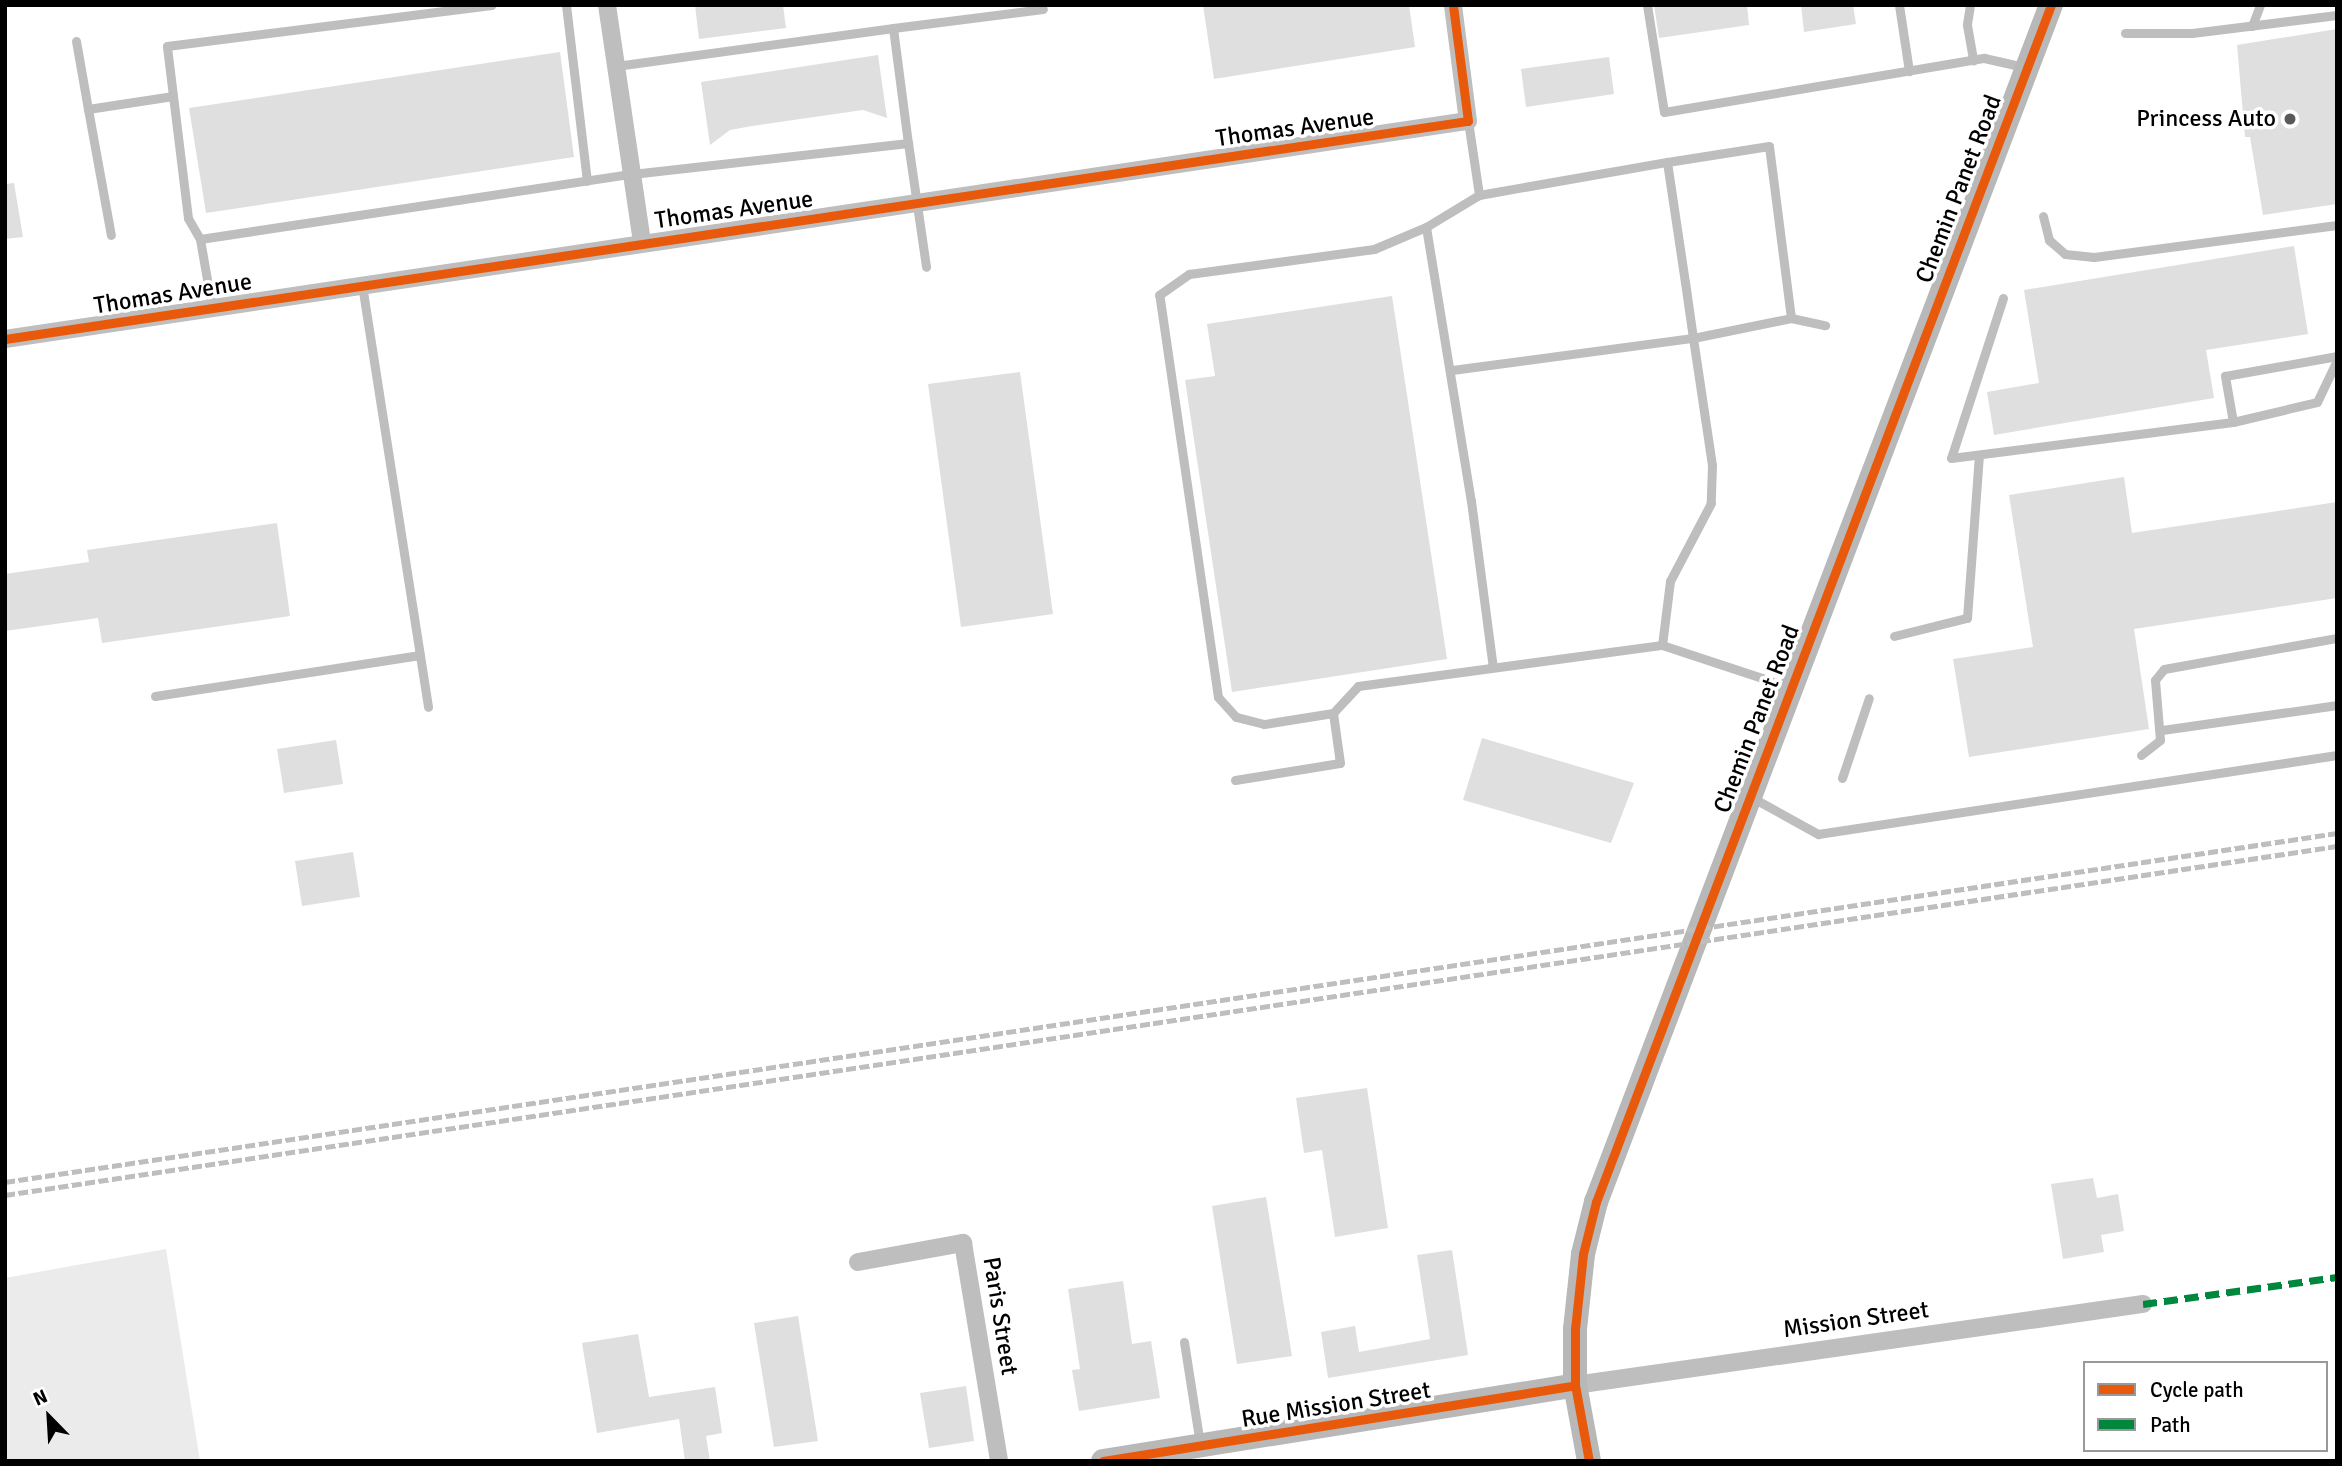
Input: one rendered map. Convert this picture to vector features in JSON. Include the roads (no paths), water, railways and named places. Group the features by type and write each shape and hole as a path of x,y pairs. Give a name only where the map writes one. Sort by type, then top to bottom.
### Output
{"street":[{"path":"607,5 642,243"},
{"path":"1453,5 1468,121"},
{"name":"Chemin Panet Road","path":"1589,1461 1575,1385 1583,1254 1596,1202 1789,687 2051,5"},
{"name":"Thomas Avenue","path":"5,339 1468,121"},
{"name":"Paris Street","path":"858,1262 963,1243 999,1461"},
{"name":"Mission Street","path":"1575,1385 2143,1304"},
{"name":"Rue Mission Street","path":"1103,1461 1575,1385"}],"lane":[{"path":"212,308 200,239 188,218 167,46 491,5"},
{"path":"566,5 587,181"},
{"path":"1647,5 1664,112 1973,60 2027,68"},
{"path":"1899,5 1909,71"},
{"path":"1970,5 1967,25 1973,60"},
{"path":"2252,26 2260,5"},
{"path":"616,66 1043,9"},
{"path":"2125,33 2192,33 2337,15"},
{"path":"893,28 915,203 926,267"},
{"path":"76,41 111,235"},
{"path":"88,109 173,96"},
{"path":"1468,121 1479,195"},
{"path":"200,239 632,174 908,143"},
{"path":"1789,687 1662,645 1358,686 1333,713 1264,724 1236,717 1218,696 1159,295 1189,274 1374,249 1426,226 1479,195 1769,146 1791,318"},
{"path":"1662,645 1670,582 1711,503 1712,465 1667,162"},
{"path":"2043,216 2049,240 2065,254 2094,257 2337,225"},
{"path":"1426,226 1452,370 1493,667"},
{"path":"362,285 428,707"},
{"path":"2003,298 1951,458 2233,422 2317,402 2337,358"},
{"path":"1452,370 1693,338 1791,318 1825,325"},
{"path":"2233,422 2225,376 2337,358"},
{"path":"1894,636 1967,618 1979,455"},
{"path":"2141,755 2160,740 2162,730 2155,680 2164,669 2337,638"},
{"path":"155,696 420,654"},
{"path":"1842,778 1869,698"},
{"path":"2162,730 2337,705"},
{"path":"1234,780 1340,763 1333,713"},
{"path":"1749,796 1818,834 2337,755"},
{"path":"1184,1342 1200,1446"}],"railway":[{"path":"5,1182 2337,833"},
{"path":"5,1195 2337,846"}],"place":[{"name":"Princess Auto","path":"2290,119"}]}
